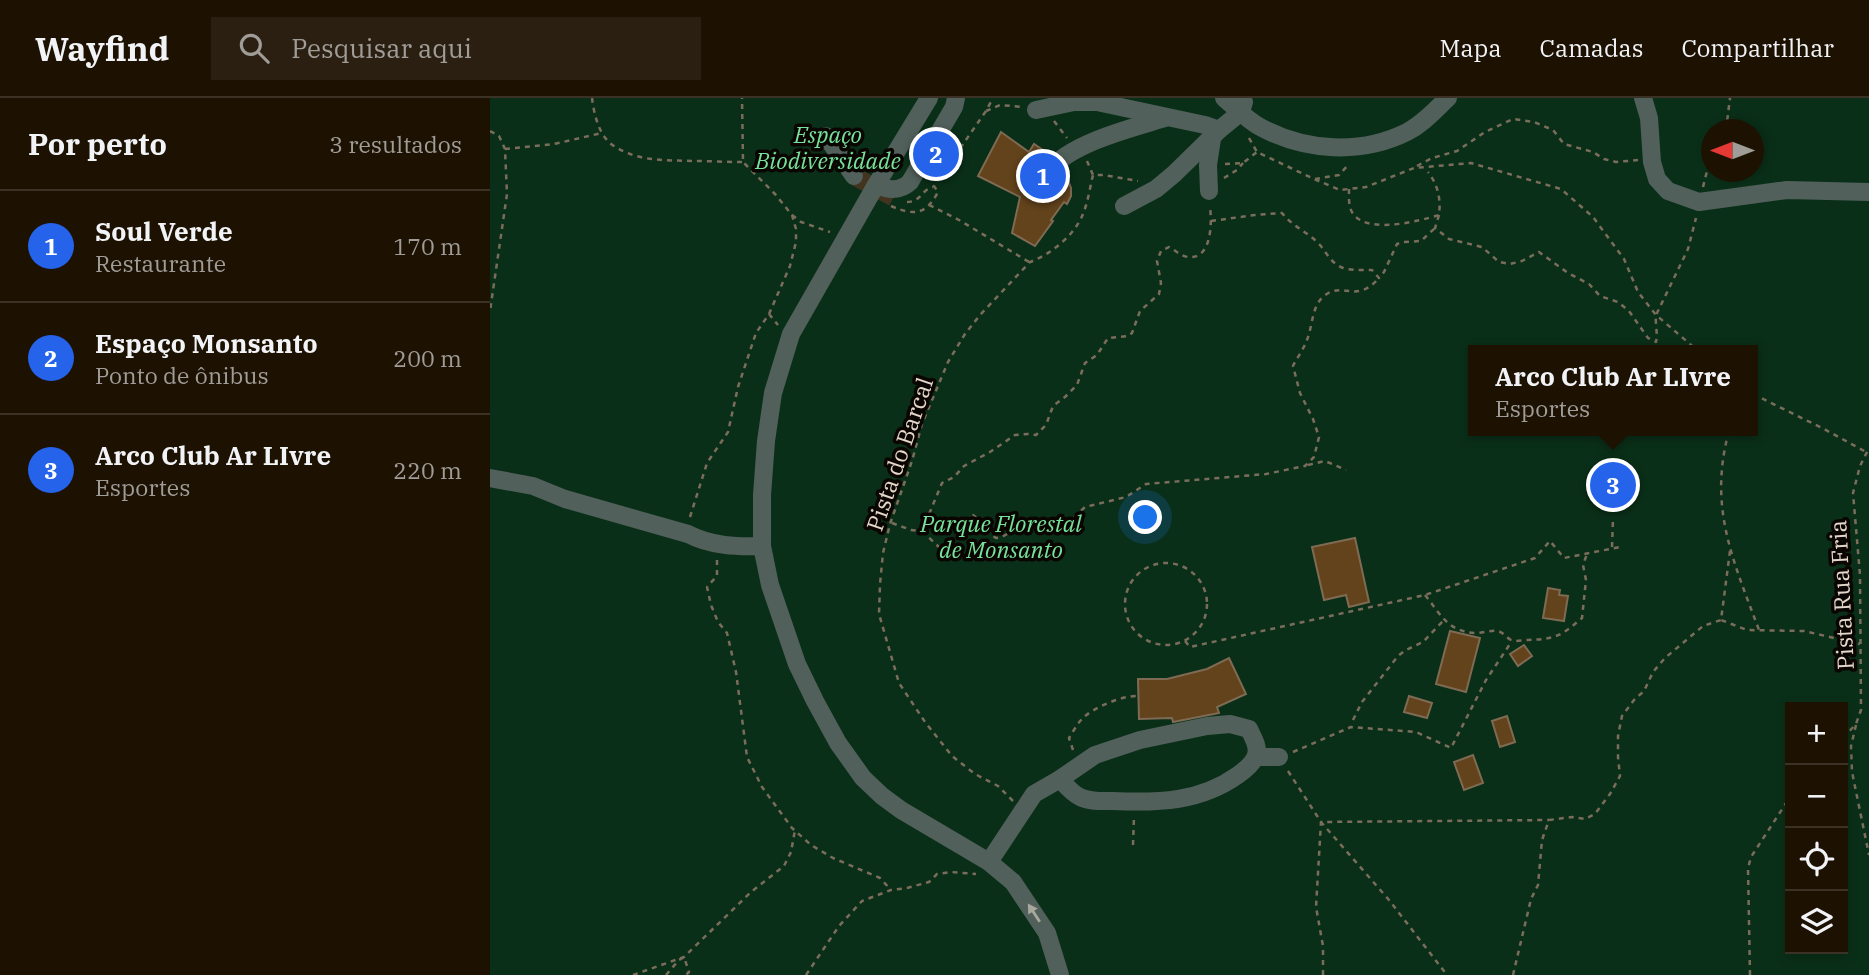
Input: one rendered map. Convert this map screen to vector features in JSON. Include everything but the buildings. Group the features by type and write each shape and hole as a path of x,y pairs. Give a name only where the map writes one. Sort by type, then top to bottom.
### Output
{"street":[{"path":"929,98 791,334 773,393 766,441 762,546 770,585 797,664 838,743 863,778 882,796 989,862 1013,882 1047,933 1060,975"},
{"path":"876,185 899,189 911,182 954,107 956,98"},
{"path":"1224,98 1242,105 1260,127 1292,140 1320,147 1348,147 1391,139 1409,131 1430,116 1448,98"},
{"path":"1643,98 1649,118 1652,162 1657,179 1668,191 1699,202 1787,190 1869,192"},
{"path":"1036,110 1085,101 1097,102 1168,117 1215,134"},
{"path":"1124,206 1156,189 1242,105"},
{"path":"1050,170 1056,163 1094,141 1168,117"},
{"path":"1214,192 1208,165 1215,134"},
{"path":"826,136 854,176"},
{"path":"490,478 533,486 565,499 688,534 699,540 735,547 762,546"},
{"path":"989,862 1034,794 1096,755 1140,740 1206,726 1230,724 1250,729 1257,746 1256,758 1246,769 1222,786 1202,794 1170,801 1096,801 1081,798 1060,779"},
{"path":"1256,758 1279,757"}],"path":[{"path":"592,98 594,116 602,133 612,145 638,157 663,161 743,162"},
{"path":"742,98 743,162 801,222 838,235"},
{"path":"888,204 911,213 919,212 929,205 938,192 934,186 993,98"},
{"path":"1728,119 1730,98"},
{"path":"1241,134 1249,138 1257,152 1340,190 1366,187 1432,158 1457,151 1485,132 1513,119 1534,122 1553,130 1563,144 1593,152 1604,159 1616,162 1652,162"},
{"path":"490,131 499,135 505,149 507,194 490,311"},
{"path":"505,149 554,144 602,133"},
{"path":"922,531 942,484 954,477 964,466 1015,435 1036,435 1042,431 1053,405 1077,385 1085,363 1097,355 1108,338 1128,336 1132,333 1140,311 1159,294 1161,283 1157,261 1161,251 1169,247 1188,257 1200,253 1208,243 1214,192 1227,175 1237,170 1257,152"},
{"path":"1208,165 1243,163"},
{"path":"1414,168 1471,163 1561,188 1593,216 1624,258 1638,292 1656,315 1691,345"},
{"path":"1305,466 1314,457 1319,437 1300,393 1293,366 1306,342 1318,302 1335,290 1358,292 1370,288 1384,272 1397,244 1422,241 1435,228 1441,202 1434,180 1428,172"},
{"name":"Pista do Barcal","path":"1022,811 998,786 975,774 952,755 925,722 899,683 879,614 883,553 922,424 948,362 965,334 1030,262 1043,257 1073,230 1084,213 1093,175 1133,179 1156,189"},
{"path":"1435,228 1449,239 1482,247 1499,262 1510,264 1522,261 1539,252 1589,284 1600,296 1618,302 1629,311 1648,338 1656,342 1656,315 1688,249 1704,182"},
{"path":"1349,189 1350,207 1354,215 1368,223 1399,224 1439,215"},
{"path":"929,205 1030,262"},
{"path":"1211,221 1282,213 1291,224 1320,244 1340,267 1372,270 1378,278"},
{"path":"688,534 691,510 707,463 728,432 738,387 756,333 769,314 790,266 796,242 792,215"},
{"path":"1758,396 1866,452"},
{"path":"1728,436 1721,485 1722,512 1730,551 1759,630"},
{"name":"Pista Rua Fria","path":"1869,448 1860,466 1853,494 1860,575 1861,710 1851,746 1852,772 1869,855"},
{"path":"891,523 922,531 940,548 951,552 969,517 973,515 996,538 1028,523 1051,530 1062,529 1085,507 1126,496 1146,484 1266,474 1325,461 1346,470"},
{"path":"1612,548 1613,519"},
{"path":"1185,641 1190,647 1425,594 1535,558 1550,541 1564,558 1620,547"},
{"path":"1721,620 1730,551"},
{"path":"1425,594 1444,620 1457,628 1466,631 1501,632 1512,641 1549,639 1564,633 1582,618 1586,580 1583,565 1588,553"},
{"path":"717,556 717,576 707,587 718,622 727,634 736,672 747,757 762,787 795,830 811,845 833,858 880,878 891,890"},
{"path":"1165,563 1185,567 1193,573 1204,589 1207,609 1205,619 1194,635 1185,641 1176,645 1156,645 1138,636 1127,620 1124,600 1131,581 1146,568 1165,563"},
{"path":"1353,720 1362,702 1398,656 1423,642 1444,620"},
{"path":"1321,822 1549,820 1572,817 1585,819 1595,814 1620,776 1618,736 1622,716 1644,691 1653,672 1665,658 1703,626 1721,620 1747,630 1804,631 1860,644"},
{"path":"1447,975 1389,900 1321,822 1279,757 1351,727 1416,732 1451,748 1486,680 1512,641"},
{"path":"1079,766 1069,738 1084,717 1117,699 1138,696"},
{"path":"1848,733 1856,724"},
{"path":"1133,845 1134,802"},
{"path":"1750,975 1748,868 1751,857 1785,805"},
{"path":"1513,975 1531,899 1538,885 1542,840 1549,820"},
{"path":"1321,822 1316,907 1323,946 1323,975"},
{"path":"666,975 751,892 784,866 791,852 795,830"},
{"path":"806,975 839,926 862,901 891,890 929,881 937,874 976,874 985,871 989,862"},
{"path":"633,975 684,957"},
{"path":"684,957 689,972 686,975"}],"green space":[{"name":"Parque Florestal de Monsanto","path":"490,98 1869,98 1869,975 490,975"}],"tunnel":[{"path":"854,176 898,200"}],"place":[{"name":"Espaço Monsanto","path":"936,154"},
{"name":"Soul Verde","path":"1043,176"},
{"name":"Arco Club Ar LIvre","path":"1613,485"}],"park label":[{"name":"Espaço Biodiversidade","path":"828,147"}]}
